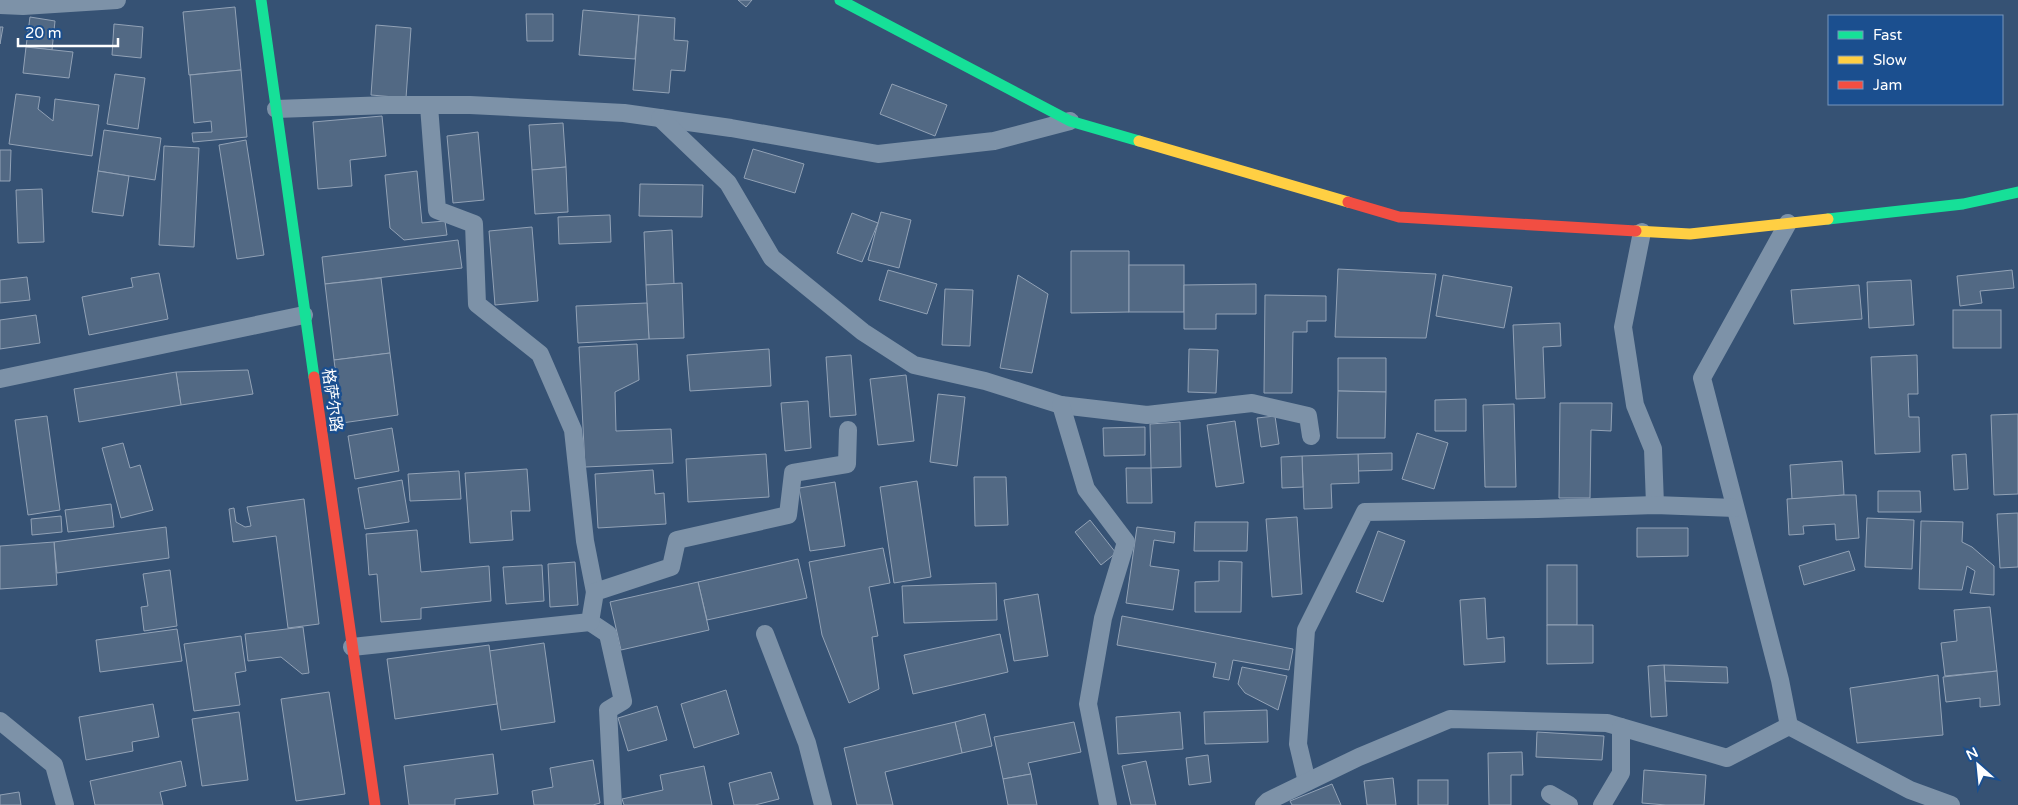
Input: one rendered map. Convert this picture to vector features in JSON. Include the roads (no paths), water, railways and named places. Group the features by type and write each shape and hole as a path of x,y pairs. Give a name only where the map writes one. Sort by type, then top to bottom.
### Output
{"street":[{"name":"格萨尔路","path":"261,0 304,315 375,805"},
{"path":"840,0 1070,121 1399,217 1690,234 1963,204 2018,192"}],"lane":[{"path":"0,5 23,6 117,0"},
{"path":"276,109 470,105 624,113 731,128 878,154 994,141 1070,121"},
{"path":"429,106 437,210 474,224 477,304 540,354 573,430 585,541 595,592 590,622"},
{"path":"660,118 728,183 772,258 863,332 914,365 985,381 1061,405 1147,415 1252,402 1308,416 1311,436"},
{"path":"1788,223 1702,378 1780,680 1788,726"},
{"path":"1642,232 1623,327 1635,405 1653,449 1655,505"},
{"path":"0,379 304,315"},
{"path":"1061,405 1086,489 1126,542 1103,618 1088,704 1108,805"},
{"path":"595,592 671,567 678,540 788,515 793,473 847,464 848,430"},
{"path":"1307,782 1298,744 1306,630 1365,512 1655,505 1735,508"},
{"path":"352,647 590,622 608,634 623,701 608,710 613,805"},
{"path":"764,634 807,744 823,805"},
{"path":"1264,805 1268,801 1359,757 1450,719 1607,722 1727,758 1788,726"},
{"path":"0,721 54,764 65,805"},
{"path":"1602,805 1621,773 1621,726"},
{"path":"1788,726 1910,790 1951,805"},
{"path":"1550,794 1569,805"}]}
